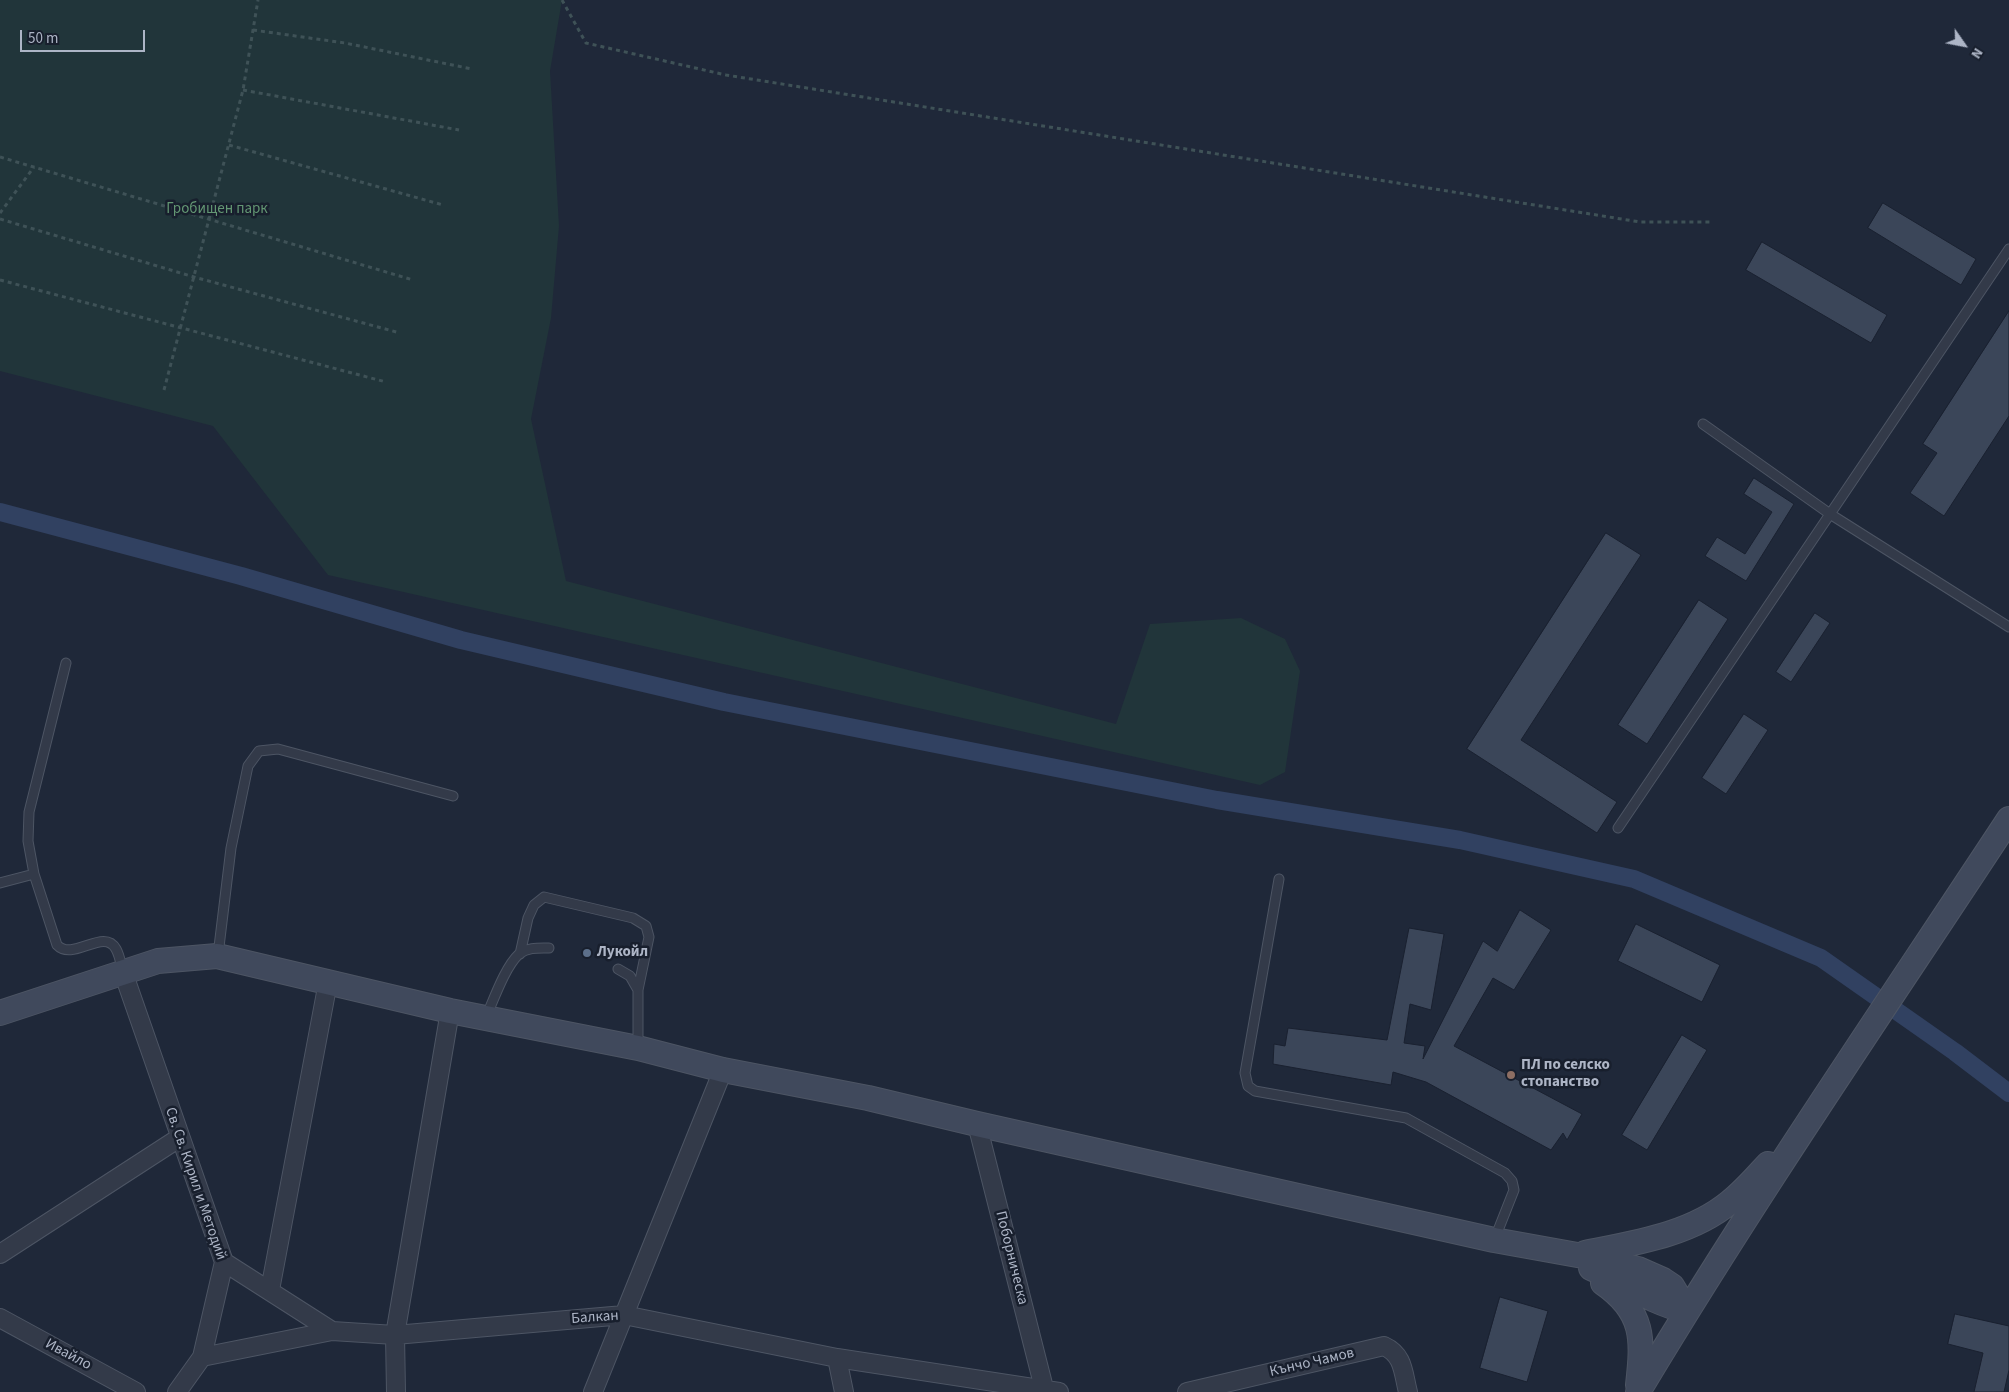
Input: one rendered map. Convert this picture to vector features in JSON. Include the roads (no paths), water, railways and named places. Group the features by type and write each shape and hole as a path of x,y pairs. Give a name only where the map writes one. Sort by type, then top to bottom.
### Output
{"main road":[{"path":"1638,1392 1686,1311 1815,1110 2009,819"},
{"path":"0,1013 158,961 217,956 450,1011 638,1048 723,1070 868,1098 1574,1258 1594,1258 1654,1274 1672,1286 1686,1311"},
{"path":"1574,1258 1660,1236 1699,1221 1729,1203 1755,1179 1815,1110"},
{"path":"1574,1258 1620,1297 1638,1324 1642,1348 1638,1392"}],"street":[{"name":"Св. Св. Кирил и Методий","path":"123,972 179,1138 224,1262 202,1357 177,1392"},
{"path":"270,1290 328,982"},
{"path":"396,1392 395,1336 450,1011"},
{"path":"593,1392 723,1070"},
{"name":"Поборническа","path":"977,1124 1050,1391"},
{"path":"0,1254 179,1138"},
{"path":"224,1262 332,1331"},
{"name":"Балкан","path":"202,1357 332,1331 395,1336 624,1315 837,1358 1050,1391"},
{"name":"Ивайло","path":"0,1318 136,1392"},
{"name":"Кънчо Чамов","path":"1187,1392 1384,1346 1394,1351 1399,1357 1408,1392"},
{"path":"837,1358 844,1392"}],"lane":[{"path":"1618,828 2009,249"},
{"path":"1703,424 1830,514 2009,627"},
{"path":"66,663 29,812 28,841 34,874 57,945 70,951 100,942 109,943 116,948 123,972"},
{"path":"217,956 231,848 248,766 259,751 278,749 453,796"},
{"path":"0,882 34,874"},
{"path":"1279,879 1245,1073 1248,1086 1255,1092 1406,1118 1505,1174 1512,1182 1514,1190 1494,1240"},
{"path":"486,1017 510,967 520,954 528,918 534,905 544,897 633,918 646,926 649,937 638,990 638,1048"},
{"path":"520,954 533,948 549,948"},
{"path":"618,968 630,976 638,990"}],"waterway":[{"path":"0,512 241,576 461,640 724,702 1217,800 1460,840 1634,879 1821,958 1955,1052 2009,1093"}],"place":[{"name":"Лукойл","path":"587,953"},
{"name":"ПЛ по селско стопанство","path":"1511,1075"}],"park label":[{"name":"Гробищен парк","path":"217,210"}]}
